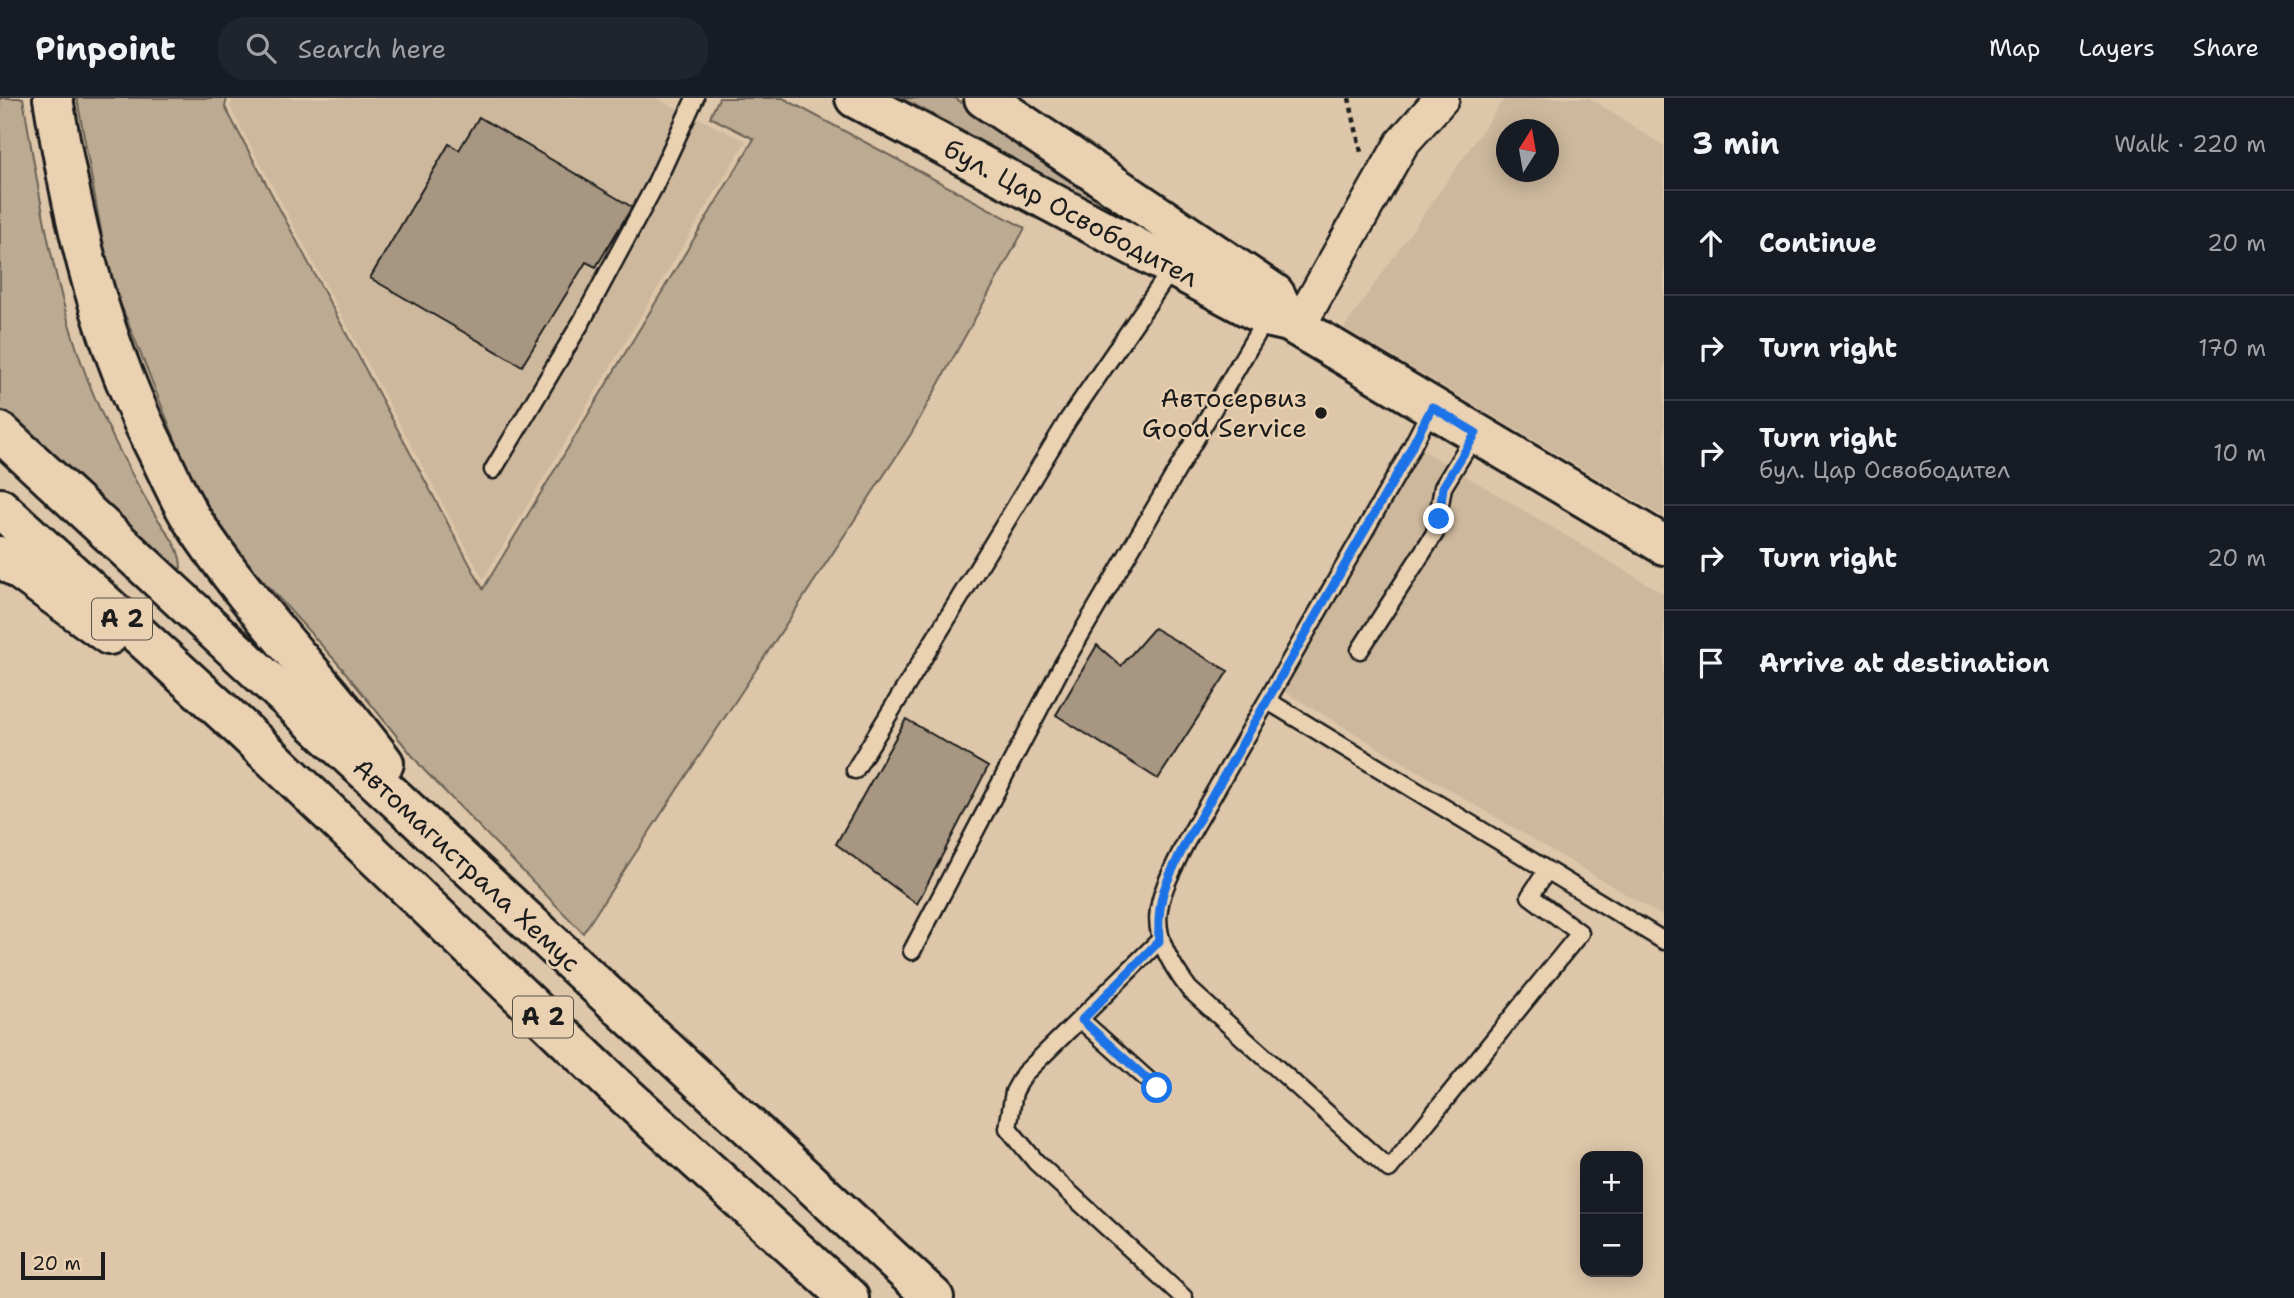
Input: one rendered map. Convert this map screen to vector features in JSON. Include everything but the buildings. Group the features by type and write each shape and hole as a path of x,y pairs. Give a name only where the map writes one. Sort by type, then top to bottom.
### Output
{"main road":[{"path":"53,98 80,247 111,350 143,425 190,517 248,596 363,735 445,845"},
{"name":"бул. Цар Освободител","path":"855,98 1173,267 1285,322 1664,545"},
{"name":"бул. Цар Освободител","path":"984,98 1275,294 1285,322"},
{"name":"Автомагистрала Хемус","path":"0,432 934,1298"},
{"name":"A 2","path":"0,508 243,730 615,1086 849,1298"},
{"path":"0,556 243,730"},
{"path":"899,1265 952,1298"}],"street":[{"path":"1285,322 1402,143 1441,98"}],"lane":[{"path":"493,470 582,321 654,187 695,98"},
{"path":"855,770 1068,421 1173,267"},
{"path":"912,951 1061,668 1285,322"},
{"path":"1432,407 1404,462 1186,842 1164,886 1158,908 1159,941 1169,962 1189,989 1389,1169 1580,933 1530,896 1546,872"},
{"path":"1360,650 1435,533 1443,487 1476,433"},
{"path":"1268,701 1664,942"},
{"path":"1159,941 1082,1020 1024,1074 1014,1092 1009,1128 1036,1161 1184,1298"},
{"path":"1082,1020 1157,1088"}],"shaded area":[{"path":"0,98 23,98 48,240 75,344 108,428 155,515 174,544 181,568 167,569 0,409"},
{"path":"77,98 227,98 225,107 483,589 754,139 710,117 719,98 783,98 1025,228 911,434 583,933 424,770 341,667 215,527 177,444 109,275"},
{"path":"233,98 655,98 746,141 483,579 230,107"},
{"path":"901,98 955,98 1145,231 915,105"},
{"path":"1505,98 1589,98 1664,146 1664,517 1344,328"},
{"path":"1412,444 1664,594 1664,917 1270,683"}],"place":[{"name":"Автосервиз Good Service","path":"1321,413"}],"route":[{"path":"1157,1088 1082,1020 1159,941 1158,908 1164,886 1186,842 1404,462 1432,407 1476,433 1443,487 1439,519"}]}
